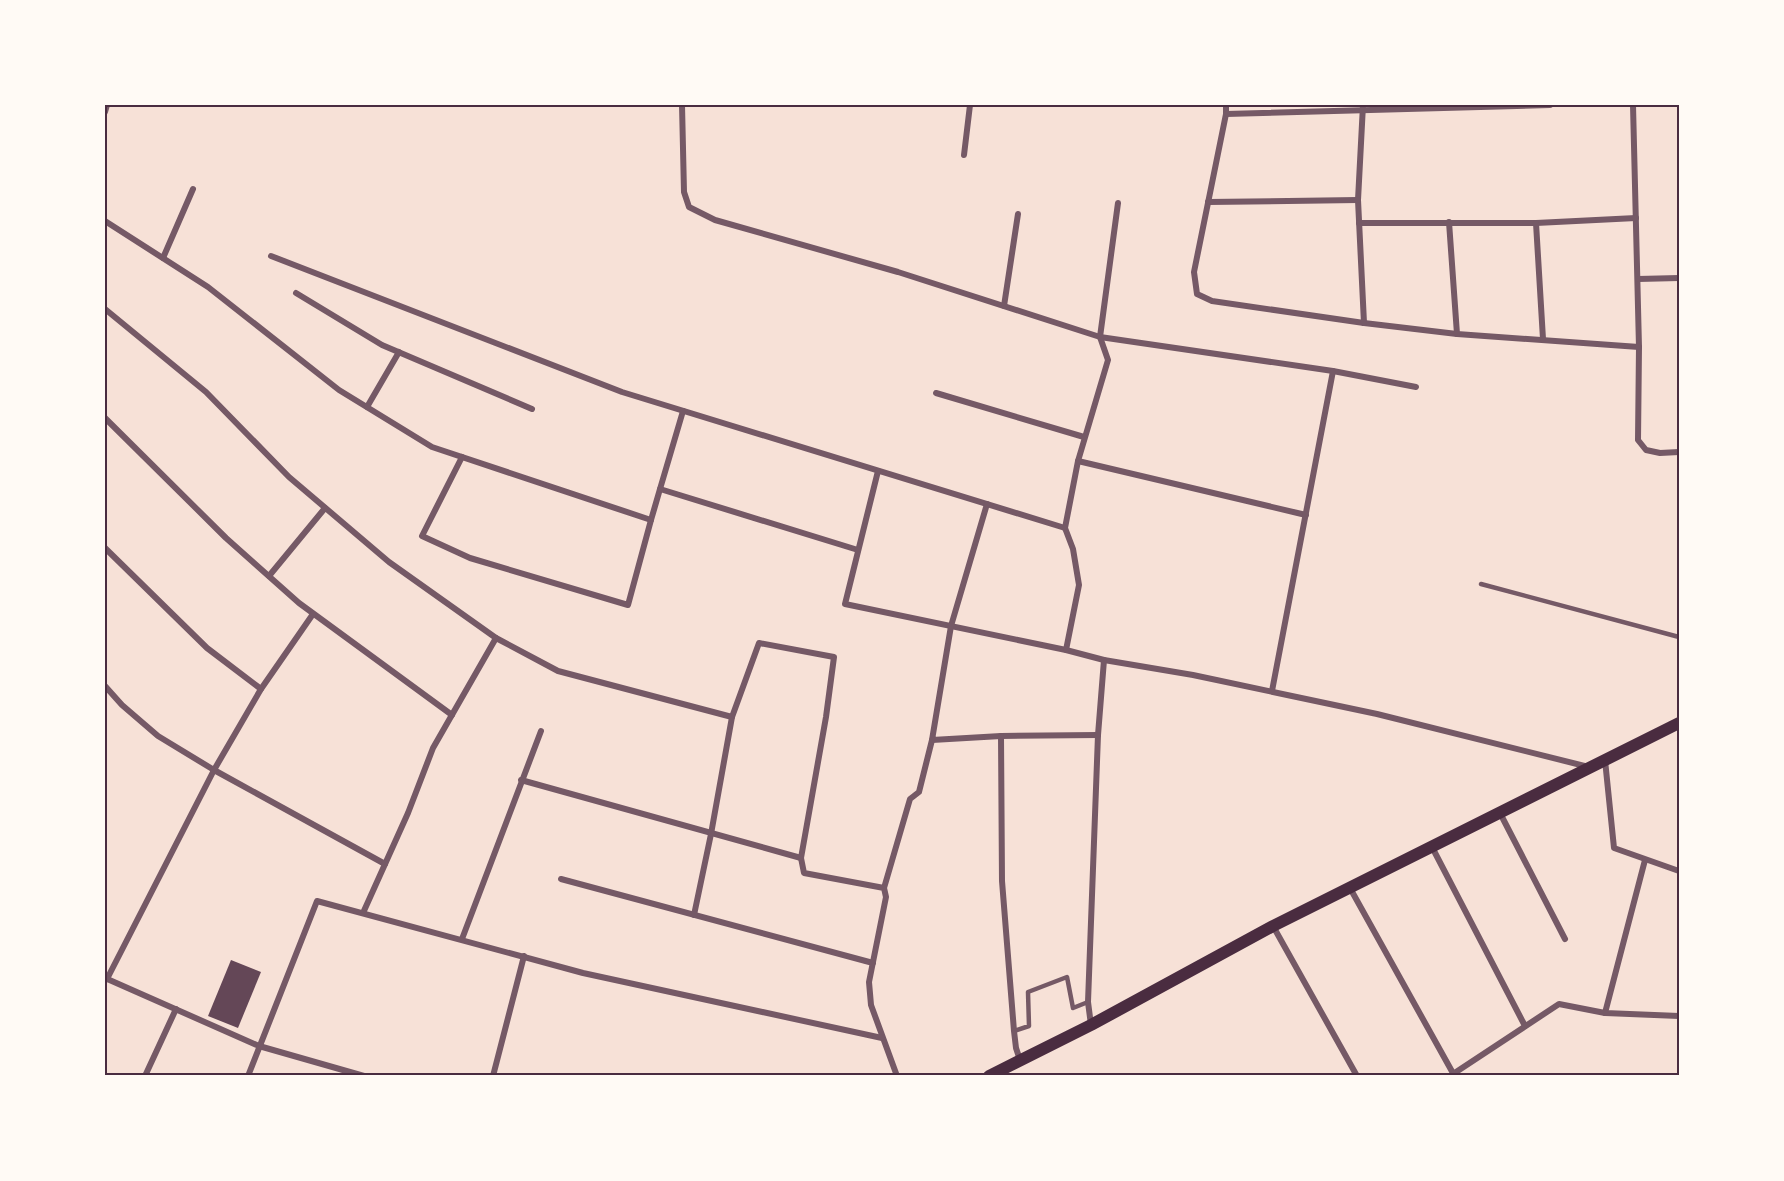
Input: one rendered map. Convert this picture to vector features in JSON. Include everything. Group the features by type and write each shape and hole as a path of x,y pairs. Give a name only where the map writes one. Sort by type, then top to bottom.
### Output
{"main road":[{"path":"989,1076 1091,1025 1273,926 1679,723"}],"street":[{"path":"105,112 107,105"},
{"path":"682,105 684,192 688,207 715,220 898,272 1100,337 1333,371 1416,387"},
{"path":"964,155 970,105"},
{"path":"1226,105 1227,114 1194,272 1197,294 1212,301 1364,323 1457,334 1639,347"},
{"path":"1227,114 1363,107 1550,105"},
{"path":"1633,105 1638,279 1638,440 1646,450 1660,453 1679,452"},
{"path":"1363,107 1358,200 1364,323"},
{"path":"163,258 193,189"},
{"path":"1208,202 1358,200"},
{"path":"1066,650 1078,585 1073,549 1065,528 1084,437 1108,360 1100,337 1118,203"},
{"path":"1004,306 1018,214"},
{"path":"1359,223 1536,223 1636,218"},
{"path":"105,221 208,287 339,390 432,447 651,520"},
{"path":"1449,222 1457,334"},
{"path":"1536,223 1543,339"},
{"path":"271,256 622,392 1065,528"},
{"path":"1638,279 1679,278"},
{"path":"296,293 382,345 532,409"},
{"path":"105,309 206,392 289,477 389,562 496,638 558,671 732,717"},
{"path":"367,407 399,352"},
{"path":"1272,692 1333,371"},
{"path":"936,393 1084,437"},
{"path":"462,457 422,536 470,558 628,605 683,411"},
{"path":"105,418 226,538 268,576 313,614 452,714"},
{"path":"1078,461 1306,514"},
{"path":"878,471 845,604 1104,660 1193,675 1377,714 1589,768"},
{"path":"660,489 858,550"},
{"path":"897,1076 871,1005 869,982 885,897 884,888 910,799 919,792 932,740 951,626 987,504"},
{"path":"268,576 326,508"},
{"path":"105,548 207,648 261,689"},
{"path":"313,614 261,689 214,770 106,979 259,1046 364,1076"},
{"path":"363,913 408,813 433,748 496,638"},
{"path":"694,915 732,717 759,643 834,657 826,717 801,858 804,873 884,888"},
{"path":"1091,1025 1088,1002 1098,735 1104,660"},
{"path":"105,686 122,705 158,736 214,770 386,864"},
{"path":"462,939 541,731"},
{"path":"932,740 1001,736 1098,735"},
{"path":"1001,736 1002,880 1014,1031 1020,1060"},
{"path":"1605,760 1614,848 1679,871"},
{"path":"521,780 801,858"},
{"path":"1500,812 1565,939"},
{"path":"1432,847 1526,1026"},
{"path":"1605,1013 1645,860"},
{"path":"561,879 873,963"},
{"path":"1350,888 1454,1075 1559,1004 1605,1013 1679,1016"},
{"path":"248,1076 317,901 583,973 882,1038"},
{"path":"1273,926 1358,1076"},
{"path":"493,1076 524,956"},
{"path":"145,1076 176,1010"}],"lane":[{"path":"1481,584 1679,637"},
{"path":"1014,1031 1029,1026 1028,992 1067,976 1073,1008 1088,1002"}],"building":[{"path":"231,960 261,972 238,1028 208,1016"}]}
